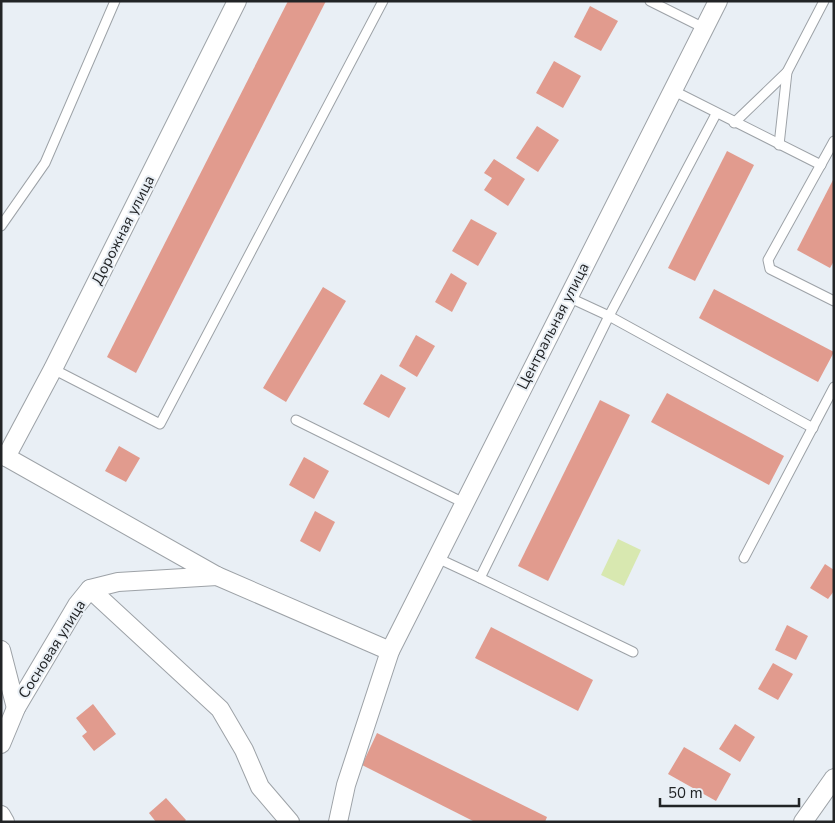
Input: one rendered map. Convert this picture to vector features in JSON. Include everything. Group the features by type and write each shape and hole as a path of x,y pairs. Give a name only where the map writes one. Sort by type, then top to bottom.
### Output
{"street":[{"name":"Дорожная улица","path":"4,455 53,369 237,1"},
{"name":"Центральная улица","path":"338,822 346,785 390,651 718,1"},
{"path":"4,455 216,576 390,651"},
{"name":"Сосновая улица","path":"2,739 16,708 77,605 90,589 118,582 216,576"},
{"path":"90,589 220,709 244,750 260,787 290,822"},
{"path":"1,650 16,708"},
{"path":"803,822 834,778"},
{"path":"1,815 5,822"}],"lane":[{"path":"1,226 45,164 115,1"},
{"path":"53,369 160,424 383,1"},
{"path":"650,1 704,28"},
{"path":"734,123 787,72 824,1"},
{"path":"779,145 787,72"},
{"path":"672,90 716,114 821,165"},
{"path":"480,578 608,316 716,114"},
{"path":"834,141 768,260 770,269 834,301"},
{"path":"568,297 608,316 812,428"},
{"path":"744,558 834,387"},
{"path":"296,420 464,503"},
{"path":"437,558 634,652"}],"green space":[{"path":"618,539 641,550 624,586 601,575"}],"building":[{"path":"288,1 326,1 136,373 107,357"},
{"path":"590,6 618,21 601,51 574,37"},
{"path":"554,61 581,76 563,108 536,93"},
{"path":"537,126 559,140 538,172 516,158"},
{"path":"727,151 754,165 695,281 668,268"},
{"path":"494,159 525,179 508,206 484,190 492,178 484,173"},
{"path":"834,178 834,261 830,268 797,250"},
{"path":"471,219 497,233 478,266 452,251"},
{"path":"451,273 467,283 452,312 435,302"},
{"path":"323,287 346,301 286,402 263,388"},
{"path":"714,289 834,352 818,382 699,318"},
{"path":"416,335 435,346 417,377 399,366"},
{"path":"381,374 406,388 389,418 363,404"},
{"path":"667,393 784,456 769,485 651,422"},
{"path":"600,400 630,415 548,581 518,566"},
{"path":"119,446 140,458 126,482 105,471"},
{"path":"304,457 329,471 314,499 289,485"},
{"path":"315,511 335,522 320,552 300,541"},
{"path":"825,564 834,570 834,591 828,599 810,588"},
{"path":"787,625 808,636 796,660 775,650"},
{"path":"491,627 593,680 578,711 475,658"},
{"path":"773,663 793,674 778,700 758,689"},
{"path":"93,704 116,734 94,751 82,736 87,732 76,718"},
{"path":"735,724 755,737 740,762 719,749"},
{"path":"377,733 547,817 545,822 475,822 362,765"},
{"path":"684,747 731,774 716,801 668,774"},
{"path":"166,798 186,820 184,822 156,822 149,813"}]}
